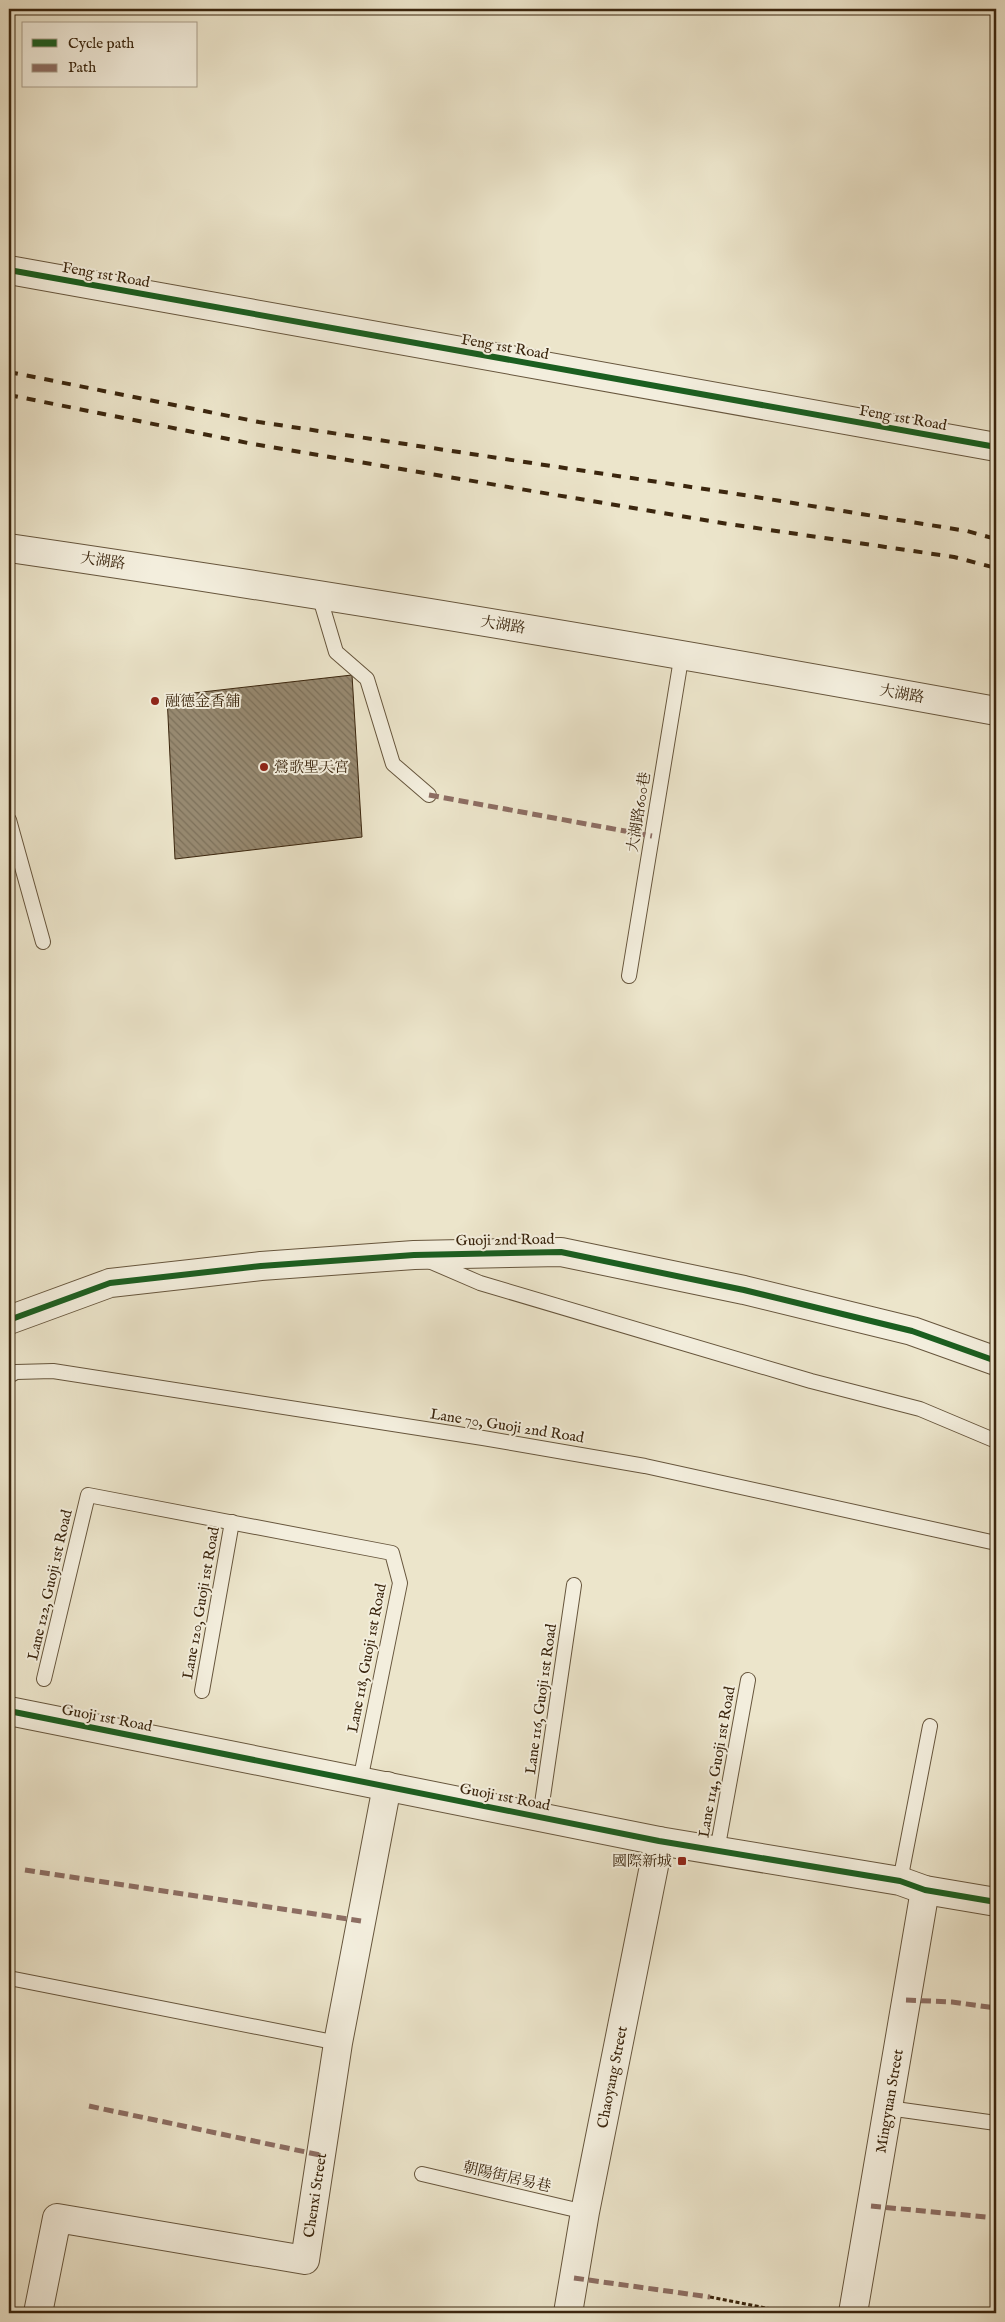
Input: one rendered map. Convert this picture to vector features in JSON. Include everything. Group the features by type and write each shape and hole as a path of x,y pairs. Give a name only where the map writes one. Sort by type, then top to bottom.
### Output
{"street":[{"name":"Feng 1st Road","path":"9,270 996,448"},
{"name":"大湖路","path":"9,548 682,653 996,711"},
{"name":"Guoji 2nd Road","path":"9,1320 110,1283 261,1266 414,1255 561,1252 744,1290 902,1329 996,1361"},
{"name":"Guoji 1st Road","path":"9,1711 659,1841 900,1882 925,1890 996,1902"},
{"name":"Chenxi Street","path":"38,2313 57,2218 305,2260 338,2043 387,1786"},
{"name":"Chaoyang Street","path":"568,2313 585,2212 659,1841"},
{"name":"Mingyuan Street","path":"853,2313 925,1890"}],"lane":[{"path":"319,595 336,652 367,679 393,764 429,795"},
{"name":"大湖路600巷","path":"629,976 682,653"},
{"path":"9,820 43,942"},
{"path":"414,1255 480,1283 811,1381 920,1409 996,1441"},
{"name":"Lane 70, Guoji 2nd Road","path":"9,1376 16,1372 53,1371 483,1438 645,1466 996,1543"},
{"name":"Lane 122, Guoji 1st Road","path":"44,1679 88,1495 232,1522"},
{"name":"Lane 120, Guoji 1st Road","path":"202,1691 232,1522"},
{"name":"Lane 118, Guoji 1st Road","path":"232,1522 392,1553 400,1583 360,1781"},
{"name":"Lane 116, Guoji 1st Road","path":"540,1817 574,1585"},
{"name":"Lane 114, Guoji 1st Road","path":"717,1851 748,1680"},
{"path":"900,1882 930,1726"},
{"path":"9,1978 338,2043"},
{"path":"888,2108 996,2123"},
{"name":"朝陽街居易巷","path":"422,2174 585,2212"}],"path":[{"path":"710,2297 791,2313"}],"building":[{"name":"鶯歌聖天宮","path":"352,675 362,837 175,859 167,696"}],"railway":[{"path":"9,372 259,422 731,493 967,531 996,539"},
{"path":"9,395 253,444 722,523 954,557 996,568"}],"marked path":[{"path":"429,795 652,836"},
{"path":"25,1870 361,1921"},
{"path":"906,2000 952,2002 996,2008"},
{"path":"89,2106 320,2155"},
{"path":"871,2206 996,2218"},
{"path":"574,2278 710,2297"}],"cycle path":[{"path":"9,270 996,447"},
{"path":"9,1320 110,1283 261,1266 414,1255 561,1252 744,1290 912,1331 996,1361"},
{"path":"9,1711 659,1841 900,1881 925,1890 996,1902"}],"place":[{"name":"融德金香舖","path":"155,701"},
{"name":"鶯歌聖天宮","path":"264,767"},
{"name":"國際新城","path":"682,1861"}]}
